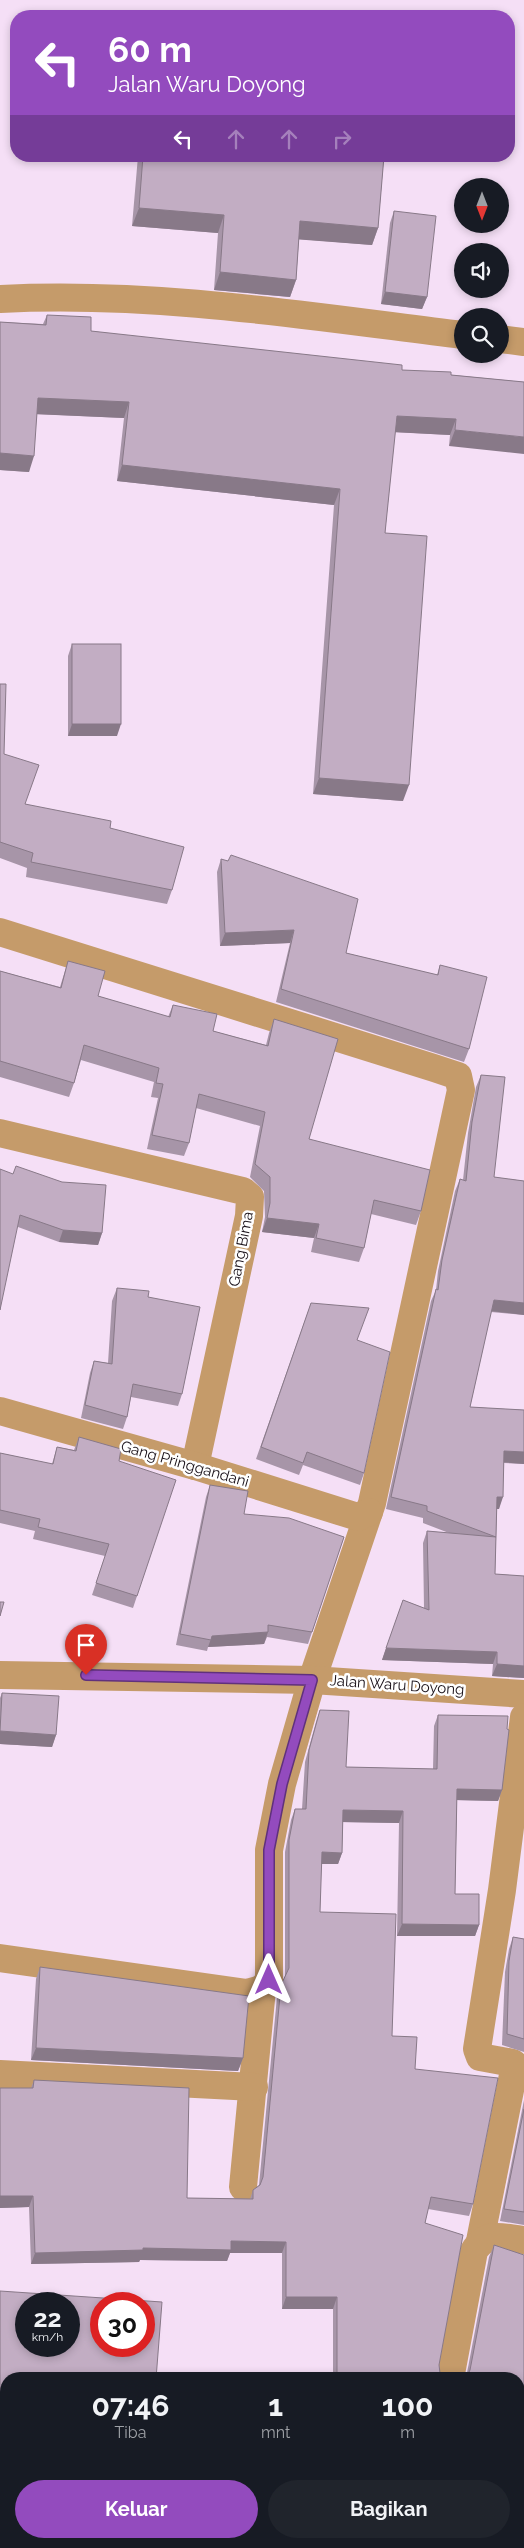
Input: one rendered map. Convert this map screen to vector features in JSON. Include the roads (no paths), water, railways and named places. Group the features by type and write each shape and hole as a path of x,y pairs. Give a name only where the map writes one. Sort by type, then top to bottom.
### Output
{"street":[{"path":"0,299 62,296 186,302 454,334"},
{"path":"509,340 524,342"},
{"path":"0,932 458,1076 461,1090 369,1512 312,1680 282,1784 269,1850 269,1980 262,1990 243,2187"},
{"name":"Gang Bima","path":"0,1134 243,1191 250,1197 249,1216 196,1466"},
{"name":"Gang Pringgandani","path":"0,1411 196,1466 358,1517 369,1512"},
{"name":"Jalan Waru Doyong","path":"0,1675 312,1680 524,1694"},
{"path":"451,2372 474,2251 480,2240 514,2070 513,2063 480,2057 477,2049 504,1872 524,1717"},
{"path":"0,1958 247,1992 262,1990"},
{"path":"0,2074 254,2087"},
{"path":"480,2240 488,2237 524,2240"}]}
